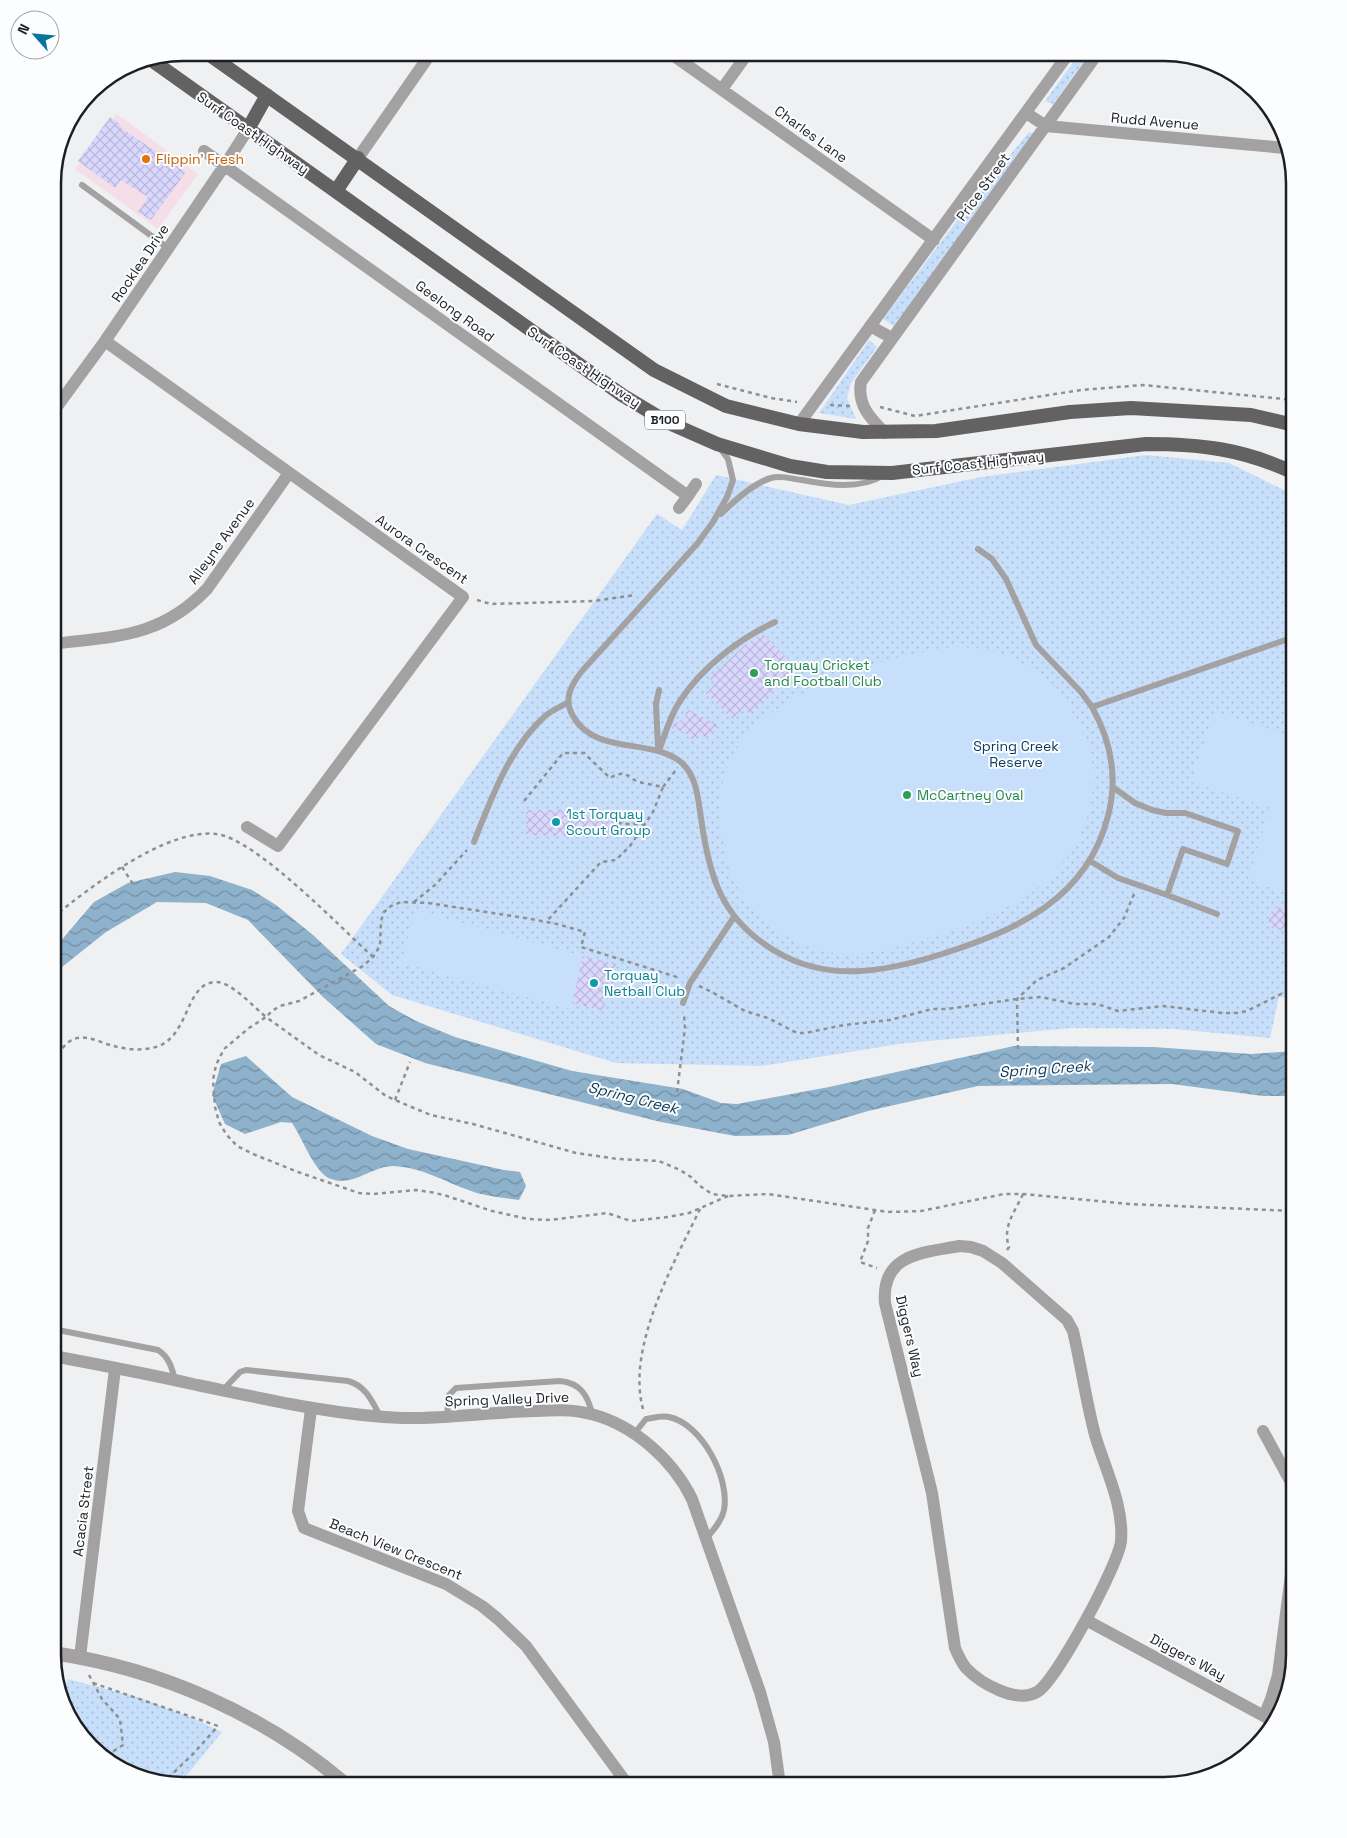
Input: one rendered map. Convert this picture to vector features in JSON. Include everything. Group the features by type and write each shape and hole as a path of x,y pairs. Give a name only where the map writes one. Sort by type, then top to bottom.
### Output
{"main road":[{"path":"220,61 654,370 726,406 799,424 886,433 936,431 1070,412 1131,408 1252,415 1286,423"},
{"name":"Surf Coast Highway","path":"158,65 622,395 667,422 716,444 790,466 827,472 887,473 1146,444 1183,444 1237,451 1286,470"},
{"path":"248,129 267,95"},
{"path":"336,191 358,158"}],"street":[{"path":"358,158 426,61"},
{"name":"Charles Lane","path":"682,62 934,240"},
{"path":"722,89 742,62"},
{"name":"Price Street","path":"799,424 1063,62"},
{"name":"Price Street","path":"862,406 861,382 1092,62"},
{"name":"Rudd Avenue","path":"1026,113 1046,126 1280,148"},
{"name":"Rocklea Drive","path":"62,400 105,341 248,129"},
{"name":"Geelong Road","path":"204,151 688,496"},
{"path":"870,326 892,338"},
{"name":"Aurora Crescent","path":"105,341 463,597 278,846 248,827"},
{"path":"862,406 870,418 886,433"},
{"name":"Alleyne Avenue","path":"62,643 133,634 176,615 192,603 206,588 289,473"},
{"path":"679,508 696,484"},
{"name":"Diggers Way","path":"959,1246 971,1247 983,1251 1002,1262 1057,1310 1067,1320 1073,1331 1095,1433 1119,1512 1121,1542 1118,1557 1086,1620 1052,1676 1045,1686 1036,1693 1013,1696 1003,1692 975,1676 959,1659 955,1648 932,1494 885,1303 884,1292 891,1273 894,1267 904,1259 915,1254 959,1246"},
{"name":"Spring Valley Drive","path":"61,1358 311,1409 403,1418 563,1410 592,1414 634,1434 660,1455 684,1483 692,1499 760,1692 774,1742 779,1777"},
{"name":"Acacia Street","path":"80,1657 115,1369"},
{"name":"Beach View Crescent","path":"311,1409 298,1511 304,1528 446,1584 482,1606 526,1646 622,1776"},
{"path":"1263,1431 1286,1473"},
{"path":"1270,1713 1271,1699 1278,1675 1286,1613"},
{"name":"Diggers Way","path":"1086,1620 1268,1718"},
{"path":"61,1654 80,1657 138,1672 198,1693 290,1741 336,1776"}],"lane":[{"path":"82,185 168,248"},
{"path":"716,444 728,459 733,480 727,497 713,522 697,544 582,671 573,683 568,694 567,703 576,722 597,737 627,746 659,751 668,754 681,763 690,773 698,793 706,855 714,880 734,917 754,936 774,950 808,966 825,970 851,972 871,970 932,957 971,945 999,933 1054,901 1079,877 1100,842 1107,822 1114,788 1110,751 1104,730 1082,692 1036,645 1006,579 992,559 978,549"},
{"path":"713,522 742,495 770,478 779,477 820,484 864,484 875,481 887,473"},
{"path":"659,751 669,722 680,702 701,675 754,632 775,622"},
{"path":"1092,707 1286,641"},
{"path":"658,690 656,704 659,751"},
{"path":"474,842 492,799 518,748 544,716 567,703"},
{"path":"1114,788 1135,803 1152,810 1185,814 1238,831 1227,864 1183,849 1167,895"},
{"path":"1090,861 1118,878 1217,914"},
{"path":"683,1003 690,983 734,917"},
{"path":"61,1331 158,1350 168,1360 175,1380"},
{"path":"223,1390 240,1372 246,1370 348,1381 356,1383 367,1392 380,1416"},
{"path":"447,1416 449,1395 456,1388 560,1381 570,1382 584,1392 589,1401 592,1414"},
{"path":"634,1434 646,1419 668,1416 686,1426 710,1452 724,1486 725,1500 724,1512 706,1539"}],"path":[{"path":"712,383 771,398 814,403 874,406 915,416 1082,390 1143,385 1286,399"},
{"path":"463,597 491,604 594,602 653,593"},
{"path":"524,801 563,753 584,753 610,778 617,774 629,775 638,782 663,787"},
{"path":"546,922 601,862 616,860 630,846 643,824 653,812 663,787 681,763"},
{"path":"618,822 643,824"},
{"path":"62,910 122,867 159,847 187,836 217,834 238,841 250,849 294,885 373,957"},
{"path":"413,903 435,885 474,842"},
{"path":"122,867 133,884"},
{"path":"1018,1049 1017,999 1037,980 1064,968 1109,937 1124,918 1134,894"},
{"path":"728,1196 689,1213 631,1221 607,1213 550,1220 528,1219 492,1212 444,1194 416,1190 374,1194 359,1193 253,1154 237,1146 226,1134 215,1107 213,1080 216,1065 224,1049 248,1028 272,1011 280,1006 299,1002 363,966 373,957 380,946 381,921 384,912 391,906 401,902 428,904 546,922 585,932 581,947 614,956 690,983 712,992 745,1011 768,1018 797,1032 817,1032 844,1025 890,1020 932,1009 1041,998 1074,1004 1097,1004 1118,1011 1163,1006 1237,1014 1281,994 1286,994"},
{"path":"61,1049 71,1040 80,1037 87,1037 114,1046 138,1050 158,1046 170,1040 178,1031 198,990 205,985 217,982 232,988 266,1017 319,1055 355,1072 386,1096 395,1100 431,1115 473,1124 576,1153 618,1159 659,1161 680,1170 712,1194 728,1196 768,1194 888,1212 922,1211 1004,1194 1023,1194 1129,1204 1286,1211"},
{"path":"677,1092 685,1028 683,1003"},
{"path":"395,1100 410,1062"},
{"path":"1002,1262 1009,1247 1006,1236 1009,1221 1023,1194"},
{"path":"646,1419 639,1392 646,1334 667,1278 702,1206"},
{"path":"875,1210 868,1228 868,1241 860,1262 891,1273"},
{"path":"80,1657 102,1699 120,1719 123,1745 111,1753"},
{"path":"93,1683 218,1726 171,1775"}],"shaded area":[{"path":"117,114 198,174 158,229 75,169"}],"green space":[{"path":"1074,62 1084,62 1053,104 1045,101"},
{"path":"1029,132 1034,134 894,326 883,319 965,210"},
{"path":"869,340 877,347 851,383 847,398 856,419 819,413"},
{"name":"Spring Creek Reserve","path":"1146,455 1229,463 1286,491 1286,998 1279,997 1270,1038 1174,1029 1072,1028 906,1043 762,1066 616,1063 392,995 341,954 657,514 682,530 716,475 849,505 981,477"},
{"name":"McCartney Oval","path":"953,647 988,650 1020,662 1048,682 1070,709 1088,744 1093,767 1090,806 1081,833 1068,856 1052,876 1010,906 986,917 934,936 872,952 834,953 799,943 767,922 753,908 742,894 733,877 727,860 720,812 724,776 728,765 743,740 766,717 794,698 825,682 859,669 893,659"},
{"path":"1214,711 1286,734 1286,893 1248,880 1270,808 1191,782"},
{"path":"415,910 583,956 571,1009 401,963"},
{"path":"68,1679 140,1698 222,1732 186,1776 160,1774 144,1770 116,1756 97,1741 78,1716 65,1686"}],"water":[{"name":"Spring Creek","path":"175,872 210,876 252,890 276,905 313,935 389,1006 416,1021 455,1037 572,1071 683,1089 721,1103 737,1104 829,1087 1014,1046 1153,1047 1251,1054 1286,1052 1286,1096 1263,1096 1172,1084 978,1086 868,1111 788,1135 735,1136 661,1122 425,1063 376,1044 323,997 248,920 206,903 157,902 106,932 61,968 61,940 94,902 128,883"},
{"path":"246,1056 292,1097 372,1136 408,1149 520,1172 526,1186 519,1200 495,1197 470,1191 427,1173 393,1166 347,1180 331,1179 325,1176 314,1163 292,1123 281,1122 245,1134 225,1124 212,1095 221,1064"}],"building":[{"path":"110,117 122,126 121,128 186,172 151,220 138,212 148,197 121,180 115,188 78,161"},
{"name":"Torquay Cricket and Football Club","path":"763,634 798,669 749,714 744,708 732,719 706,693 715,684 709,678 745,645"},
{"path":"687,709 718,725 706,739 700,733 693,741 683,731 672,729 673,725 685,718"},
{"name":"1st Torquay Scout Group","path":"526,810 585,810 585,819 618,822 619,837 526,835"},
{"path":"1274,906 1286,910 1286,932 1267,926"},
{"name":"Torquay Netball Club","path":"583,956 616,964 603,1011 572,1003"}],"place":[{"name":"Flippin' Fresh","path":"146,159"},
{"name":"Torquay Cricket and Football Club","path":"754,673"},
{"name":"McCartney Oval","path":"907,795"},
{"name":"1st Torquay Scout Group","path":"556,822"},
{"name":"Torquay Netball Club","path":"594,983"}]}
